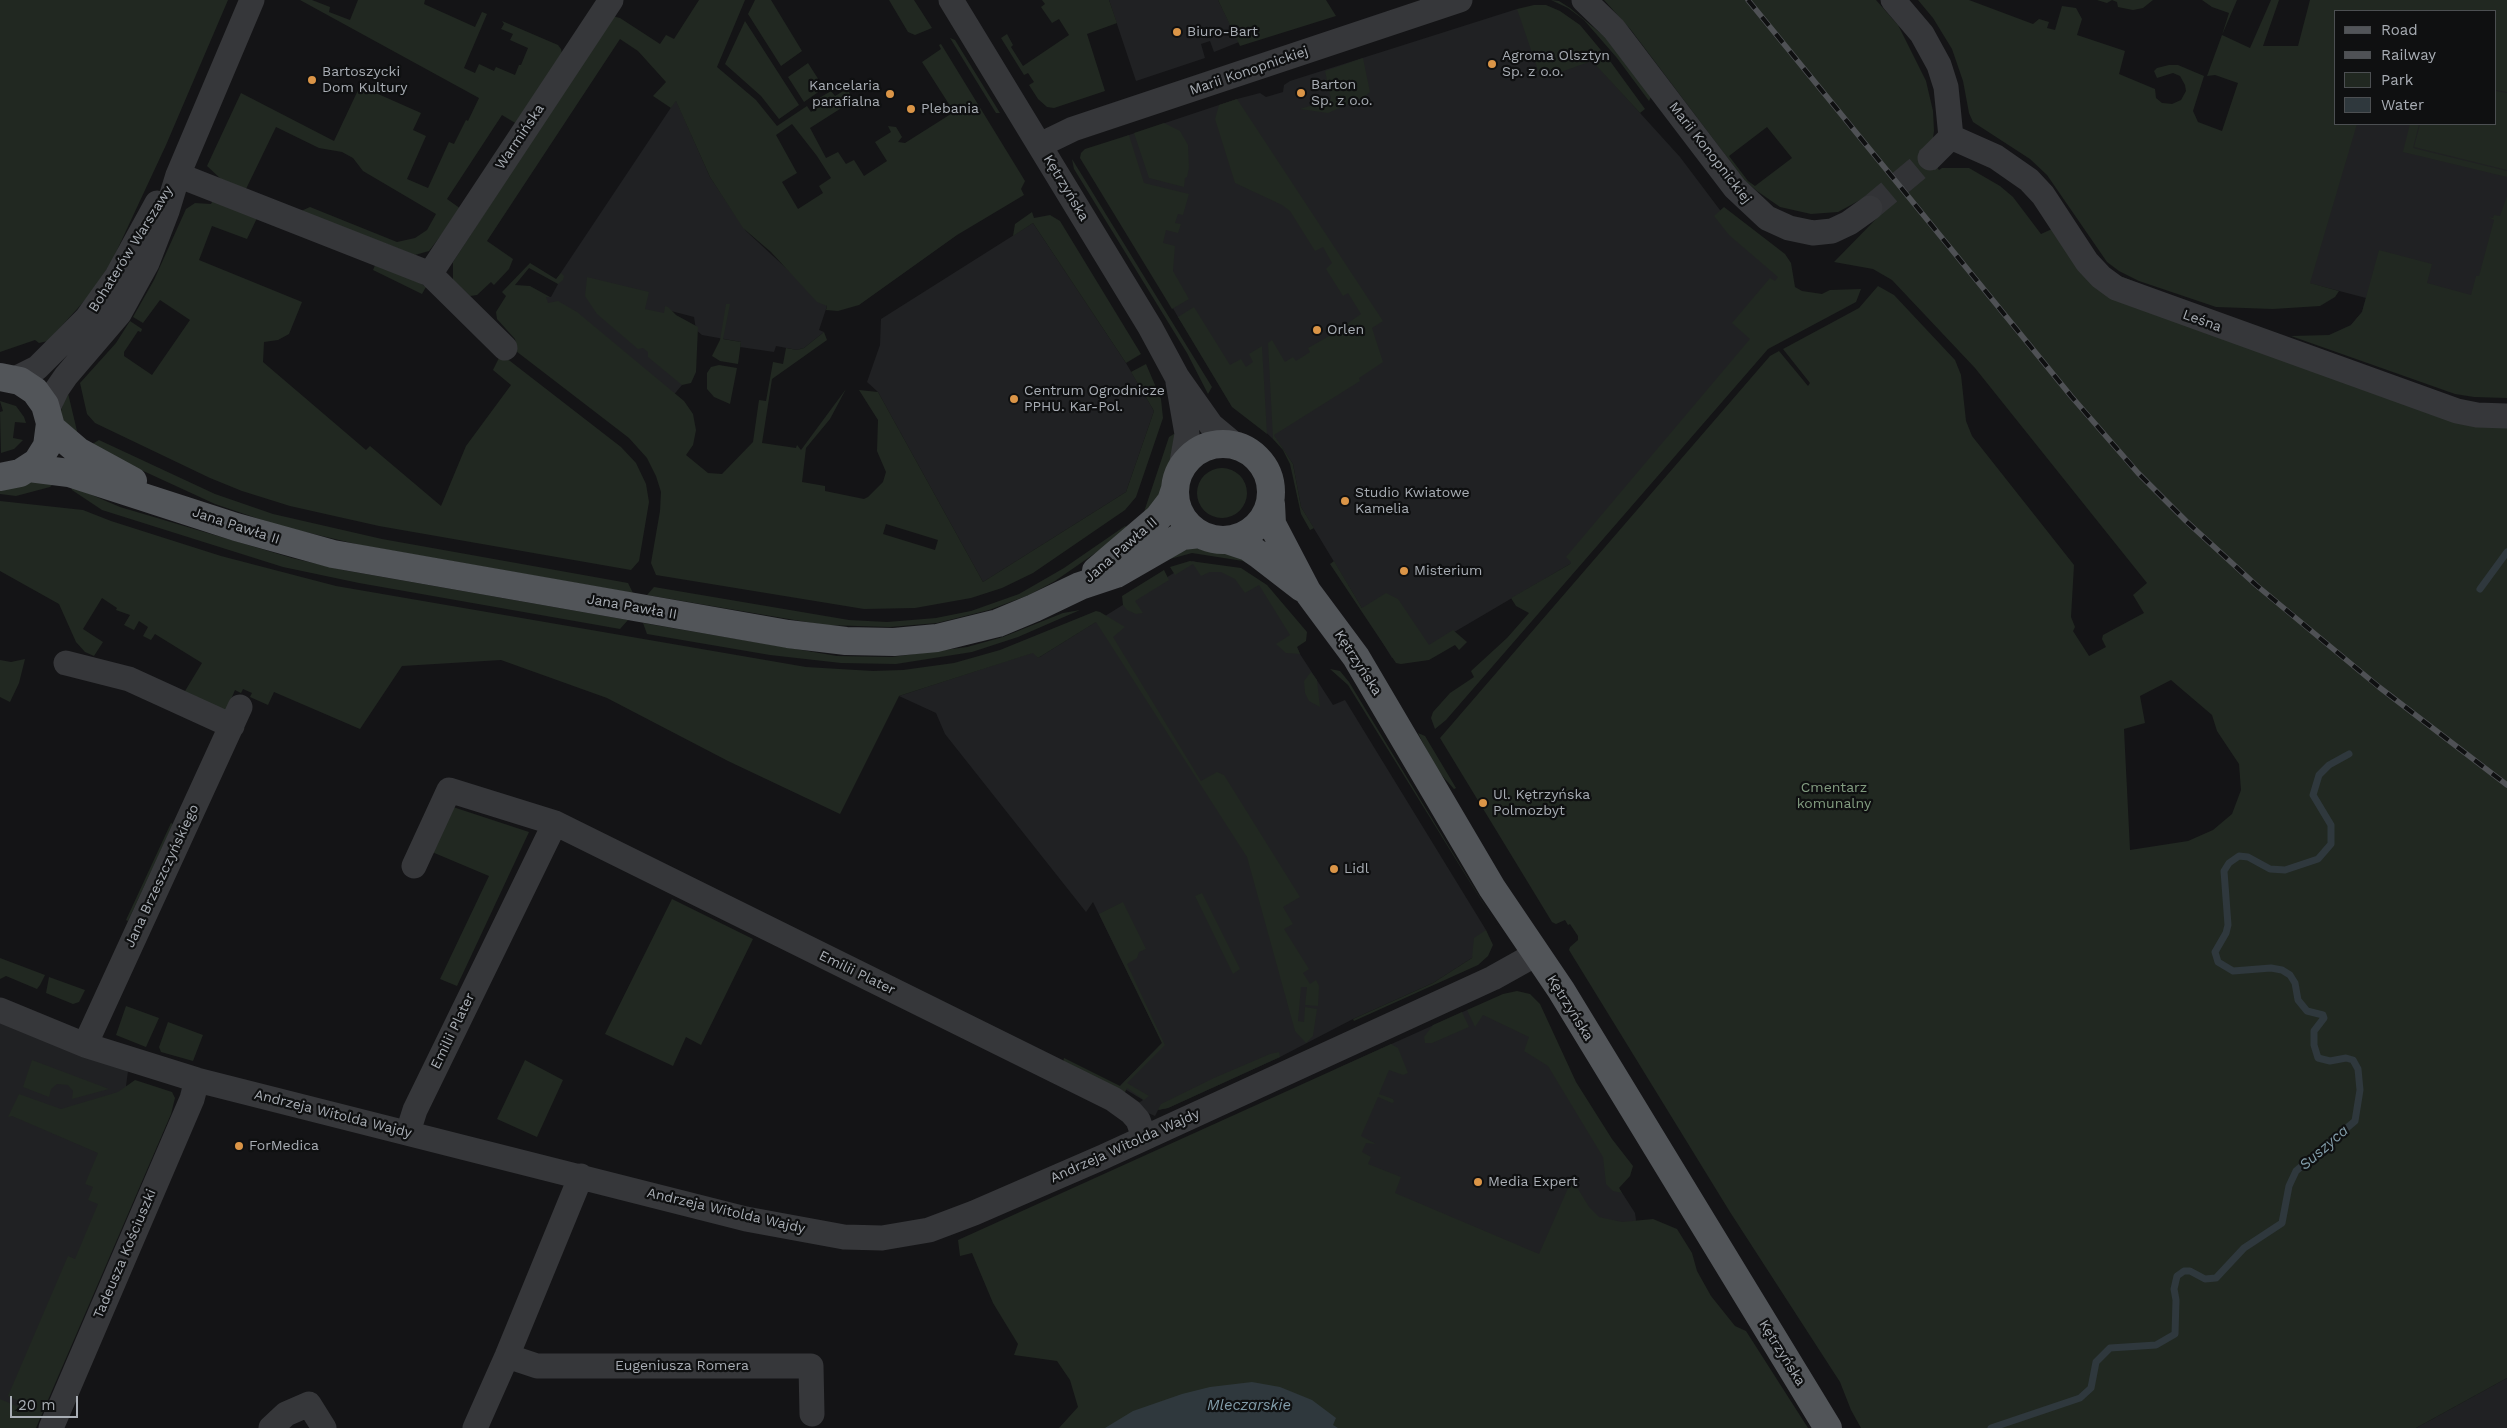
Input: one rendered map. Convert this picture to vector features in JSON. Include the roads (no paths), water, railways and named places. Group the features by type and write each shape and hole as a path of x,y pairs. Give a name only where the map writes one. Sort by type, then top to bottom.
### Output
{"main road":[{"name":"Jana Pawła II","path":"7,378 34,391 49,418 78,451 183,508"},
{"path":"0,477 15,475 30,468 45,450 49,418"},
{"path":"1220,444 1235,445 1249,451 1265,467 1271,481 1270,504 1262,522 1255,529 1237,538 1227,540 1210,539 1200,534 1181,516 1177,507 1178,478 1188,459 1204,448 1220,444"},
{"name":"Jana Pawła II","path":"30,468 69,473 124,492 183,508 244,530 333,554 788,634 846,641 914,640 979,629 1034,608 1080,586 1116,574 1182,536 1200,534"},
{"name":"Jana Pawła II","path":"1080,586 1158,518 1171,501 1178,478"},
{"name":"Kętrzyńska","path":"1270,504 1272,524 1307,591 1356,657 1487,880 1561,990 1828,1428"},
{"name":"Kętrzyńska","path":"1227,540 1253,550 1307,591"}],"street":[{"name":"Bohaterów Warszawy","path":"49,418 57,389 110,326 135,287 154,247 178,175 252,0"},
{"name":"Warmińska","path":"430,274 610,0"},
{"name":"Kętrzyńska","path":"951,0 1150,326 1177,377 1211,425 1235,445"},
{"name":"Marii Konopnickiej","path":"1040,145 1073,129 1460,0"},
{"name":"Marii Konopnickiej","path":"1584,0 1614,29 1735,188 1767,218 1789,228 1813,232 1832,230 1849,223 1870,208"},
{"path":"1893,0 1922,34 1939,65 1946,88 1951,137 1930,158"},
{"name":"Leśna","path":"1951,137 1996,157 2029,180 2043,195 2088,262 2101,277 2116,288 2457,411 2477,415 2507,416"},
{"name":"Bohaterów Warszawy","path":"7,378 37,368 87,318 117,276 154,208 178,175"},
{"path":"178,175 430,274 505,348"},
{"name":"Kętrzyńska","path":"1177,377 1187,434 1178,478"},
{"name":"Jana Brzeszczyńskiego","path":"66,663 129,679 236,716 85,1045"},
{"name":"Emilii Plater","path":"414,866 449,790 555,823 1113,1099 1131,1112 1138,1120 1144,1137"},
{"name":"Emilii Plater","path":"408,1132 423,1093 555,823"},
{"name":"Andrzeja Witolda Wajdy","path":"0,1010 85,1045 197,1080 746,1219 844,1236 882,1238 929,1230 974,1213 1493,978 1536,954"},
{"name":"Tadeusza Kościuszki","path":"51,1428 192,1098 197,1080"},
{"path":"474,1428 507,1356 581,1176"},
{"name":"Eugeniusza Romera","path":"507,1356 537,1366 811,1366 812,1414"},
{"path":"271,1428 286,1414 308,1404 324,1428"}],"water":[{"name":"Mleczarskie","path":"1252,1382 1280,1387 1312,1400 1336,1418 1333,1425 1338,1428 1105,1428 1133,1411 1182,1394 1210,1387"}],"waterway":[{"name":"Suszyca","path":"2480,589 2507,552"},
{"name":"Suszyca","path":"1991,1428 2080,1398 2091,1388 2096,1362 2110,1348 2156,1345 2175,1334 2176,1300 2174,1289 2177,1276 2184,1271 2190,1271 2205,1279 2216,1278 2244,1248 2282,1223 2289,1186 2296,1171 2355,1121 2360,1090 2358,1069 2353,1060 2346,1058 2330,1061 2318,1058 2314,1045 2314,1031 2324,1018 2323,1015 2307,1011 2298,1000 2295,983 2290,975 2282,970 2271,968 2233,971 2218,962 2215,952 2226,933 2228,925 2224,871 2229,863 2239,856 2248,857 2270,869 2285,870 2318,859 2331,844 2331,825 2313,795 2319,775 2329,765 2349,754"}],"tunnel":[{"path":"1870,208 1930,158"}],"railway":[{"path":"1748,0 2071,396 2138,473 2186,521 2256,585 2379,687 2507,785"}],"place":[{"name":"Biuro-Bart","path":"1177,32"},
{"name":"Agroma Olsztyn Sp. z o.o.","path":"1492,64"},
{"name":"Bartoszycki Dom Kultury","path":"312,80"},
{"name":"Barton Sp. z o.o.","path":"1301,93"},
{"name":"Kancelaria parafialna","path":"890,94"},
{"name":"Plebania","path":"911,109"},
{"name":"Orlen","path":"1317,330"},
{"name":"Centrum Ogrodnicze PPHU. Kar-Pol.","path":"1014,399"},
{"name":"Studio Kwiatowe Kamelia","path":"1345,501"},
{"name":"Misterium","path":"1404,571"},
{"name":"Ul. Kętrzyńska Polmozbyt","path":"1483,803"},
{"name":"Lidl","path":"1334,869"},
{"name":"ForMedica","path":"239,1146"},
{"name":"Media Expert","path":"1478,1182"}],"park label":[{"name":"Cmentarz komunalny","path":"1834,796"}]}
